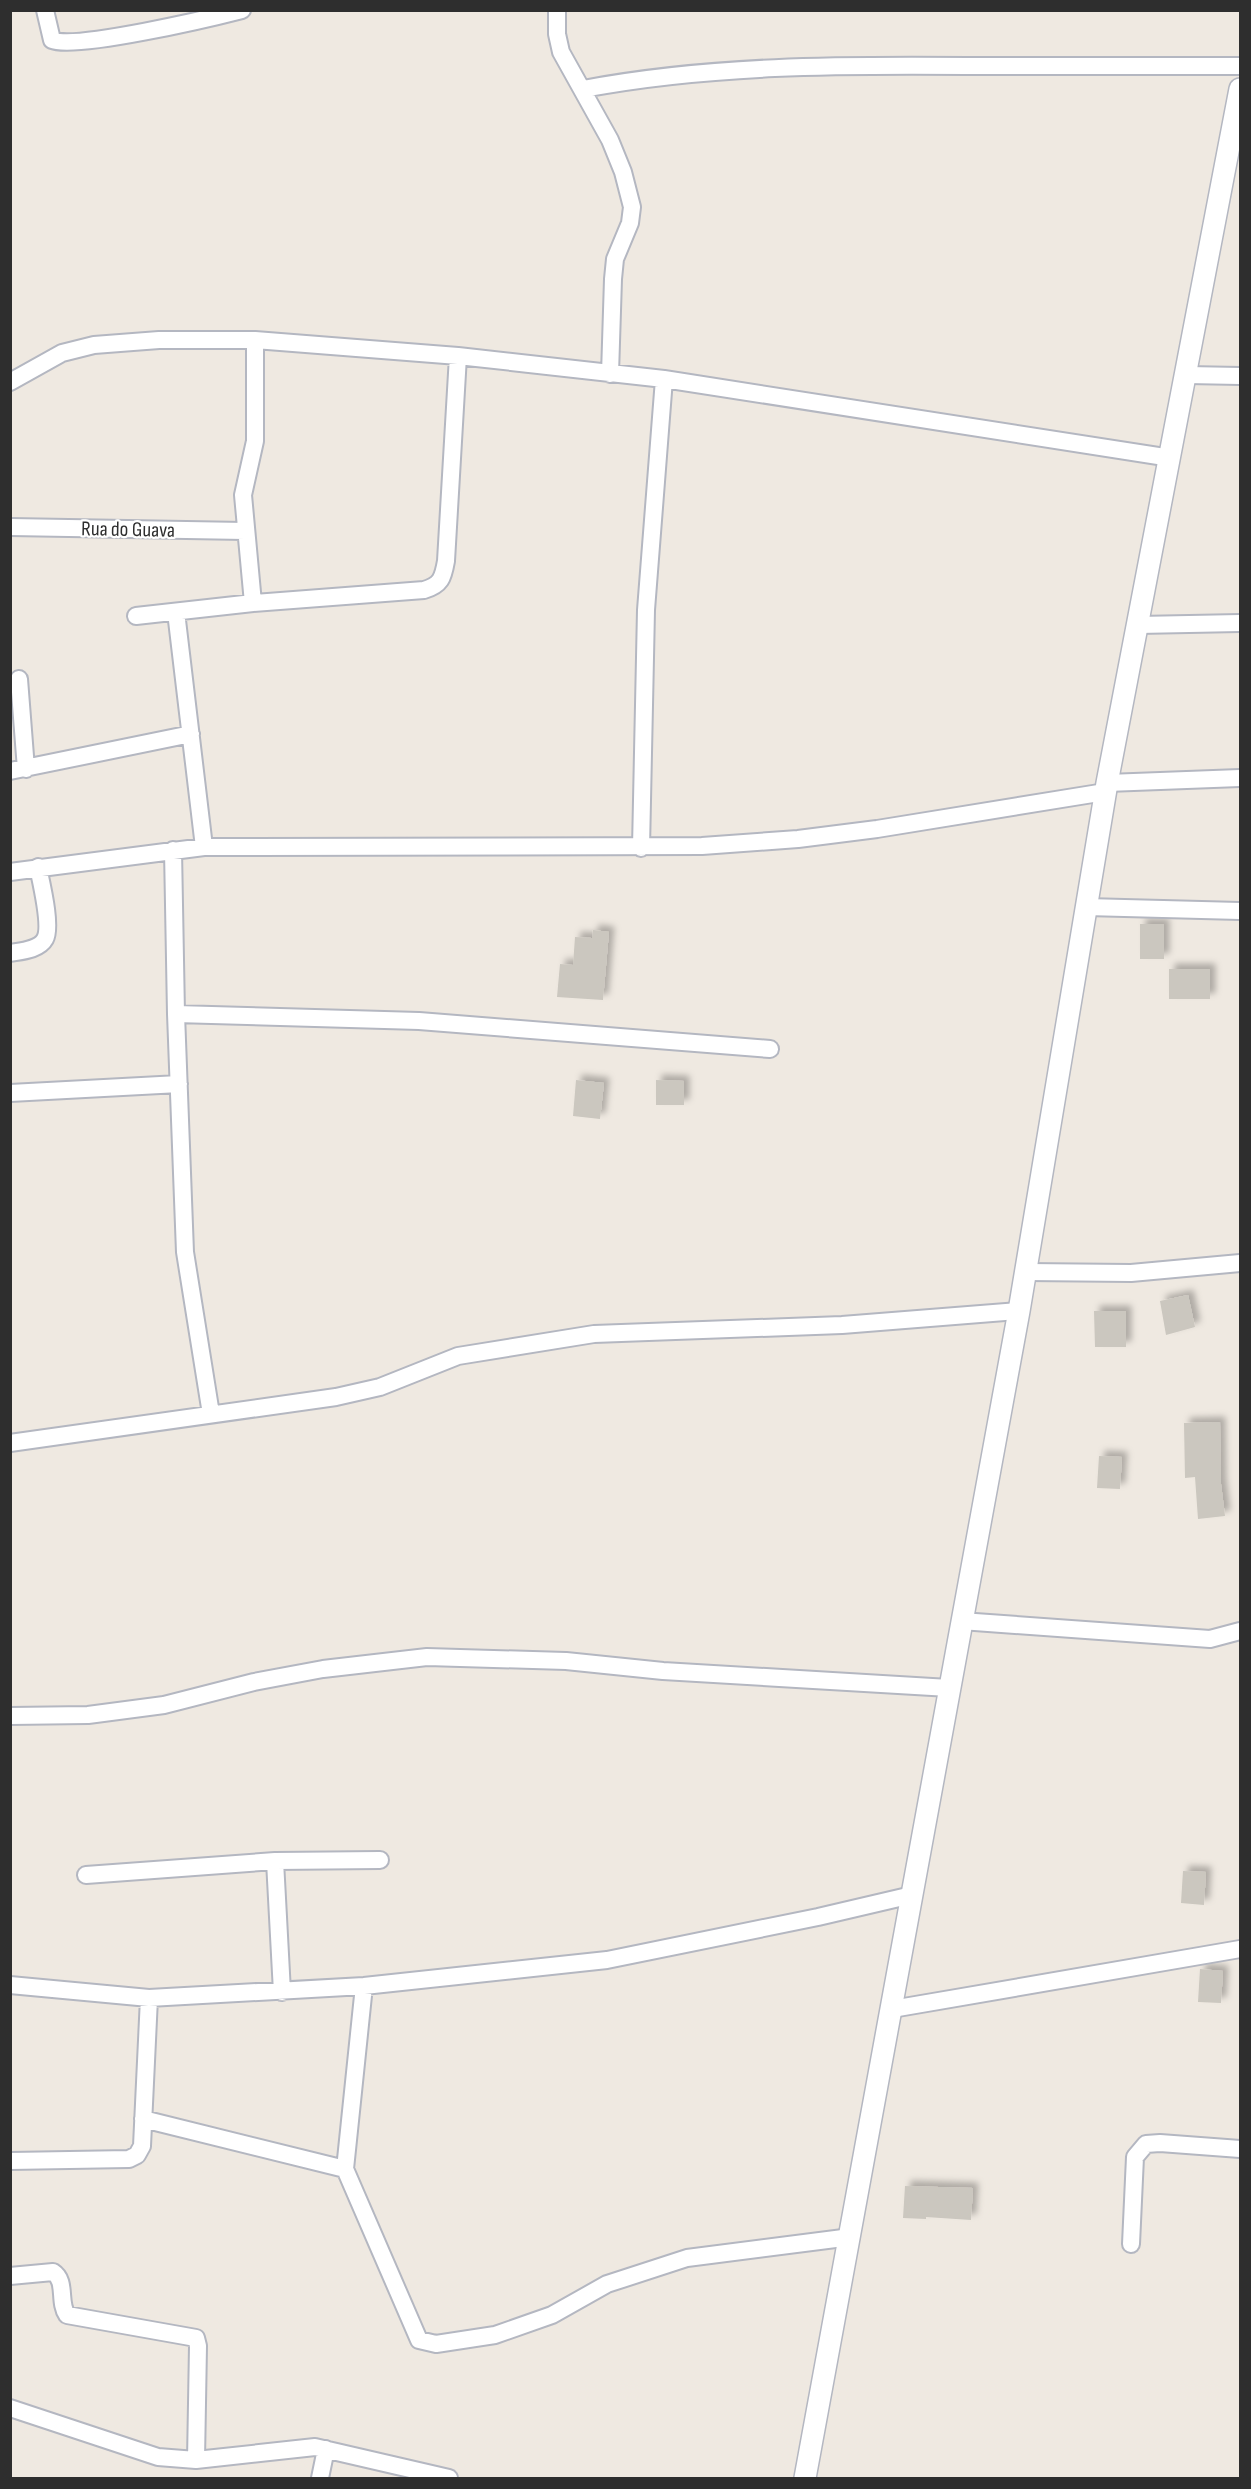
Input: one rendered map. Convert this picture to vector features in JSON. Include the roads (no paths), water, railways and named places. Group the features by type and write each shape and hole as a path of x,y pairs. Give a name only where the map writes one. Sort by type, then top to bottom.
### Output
{"street":[{"path":"45,10 52,40 64,43 102,39 242,10"},
{"path":"557,10 557,34 561,52 583,89 623,172 632,207 630,223 615,259 610,374"},
{"path":"583,89 638,78 685,73 840,65 1240,66"},
{"path":"805,2478 851,2237 961,1621 1020,1311 1106,788 1236,134 1240,89"},
{"path":"10,382 62,353 94,345 159,340 255,340 458,356 664,379 1171,458"},
{"path":"253,603 243,495 255,441 255,340"},
{"path":"136,616 253,603 424,590 436,586 442,581 449,520 458,356"},
{"path":"1187,375 1240,376"},
{"path":"641,848 646,610 664,379"},
{"name":"Rua do Guava","path":"10,527 245,531"},
{"path":"176,612 204,847"},
{"path":"1138,624 1240,623"},
{"path":"19,680 18,770 191,734"},
{"path":"10,872 204,847 380,845 641,848 798,839 877,829 1106,788 1240,778"},
{"path":"173,850 176,1014 185,1252 211,1414"},
{"path":"10,953 38,946 46,939 48,927 38,867"},
{"path":"1086,908 1240,911"},
{"path":"176,1014 419,1021 770,1049"},
{"path":"10,1093 179,1084"},
{"path":"1026,1272 1131,1273 1240,1263"},
{"path":"13,1441 336,1397 380,1387 458,1356 594,1334 842,1325 1020,1311"},
{"path":"961,1621 1210,1639 1240,1632"},
{"path":"10,1716 88,1715 164,1705 323,1669 427,1656 566,1661 663,1671 949,1688"},
{"path":"86,1875 275,1861 380,1860"},
{"path":"275,1861 282,1992"},
{"path":"10,1985 149,1998 364,1986 607,1960 818,1917 912,1895"},
{"path":"892,2009 1240,1950"},
{"path":"364,1986 345,2169 419,2340 436,2344 495,2335 552,2315 607,2284 687,2258 851,2237"},
{"path":"10,2161 129,2159 137,2155 142,2146 149,1998"},
{"path":"143,2120 345,2169"},
{"path":"1131,2244 1135,2157 1146,2144 1240,2149"},
{"path":"10,2276 53,2272 60,2280 64,2310 67,2315 196,2338 198,2346 196,2460"},
{"path":"10,2408 158,2457 196,2460 315,2447 449,2478"},
{"path":"320,2478 326,2449"}]}
